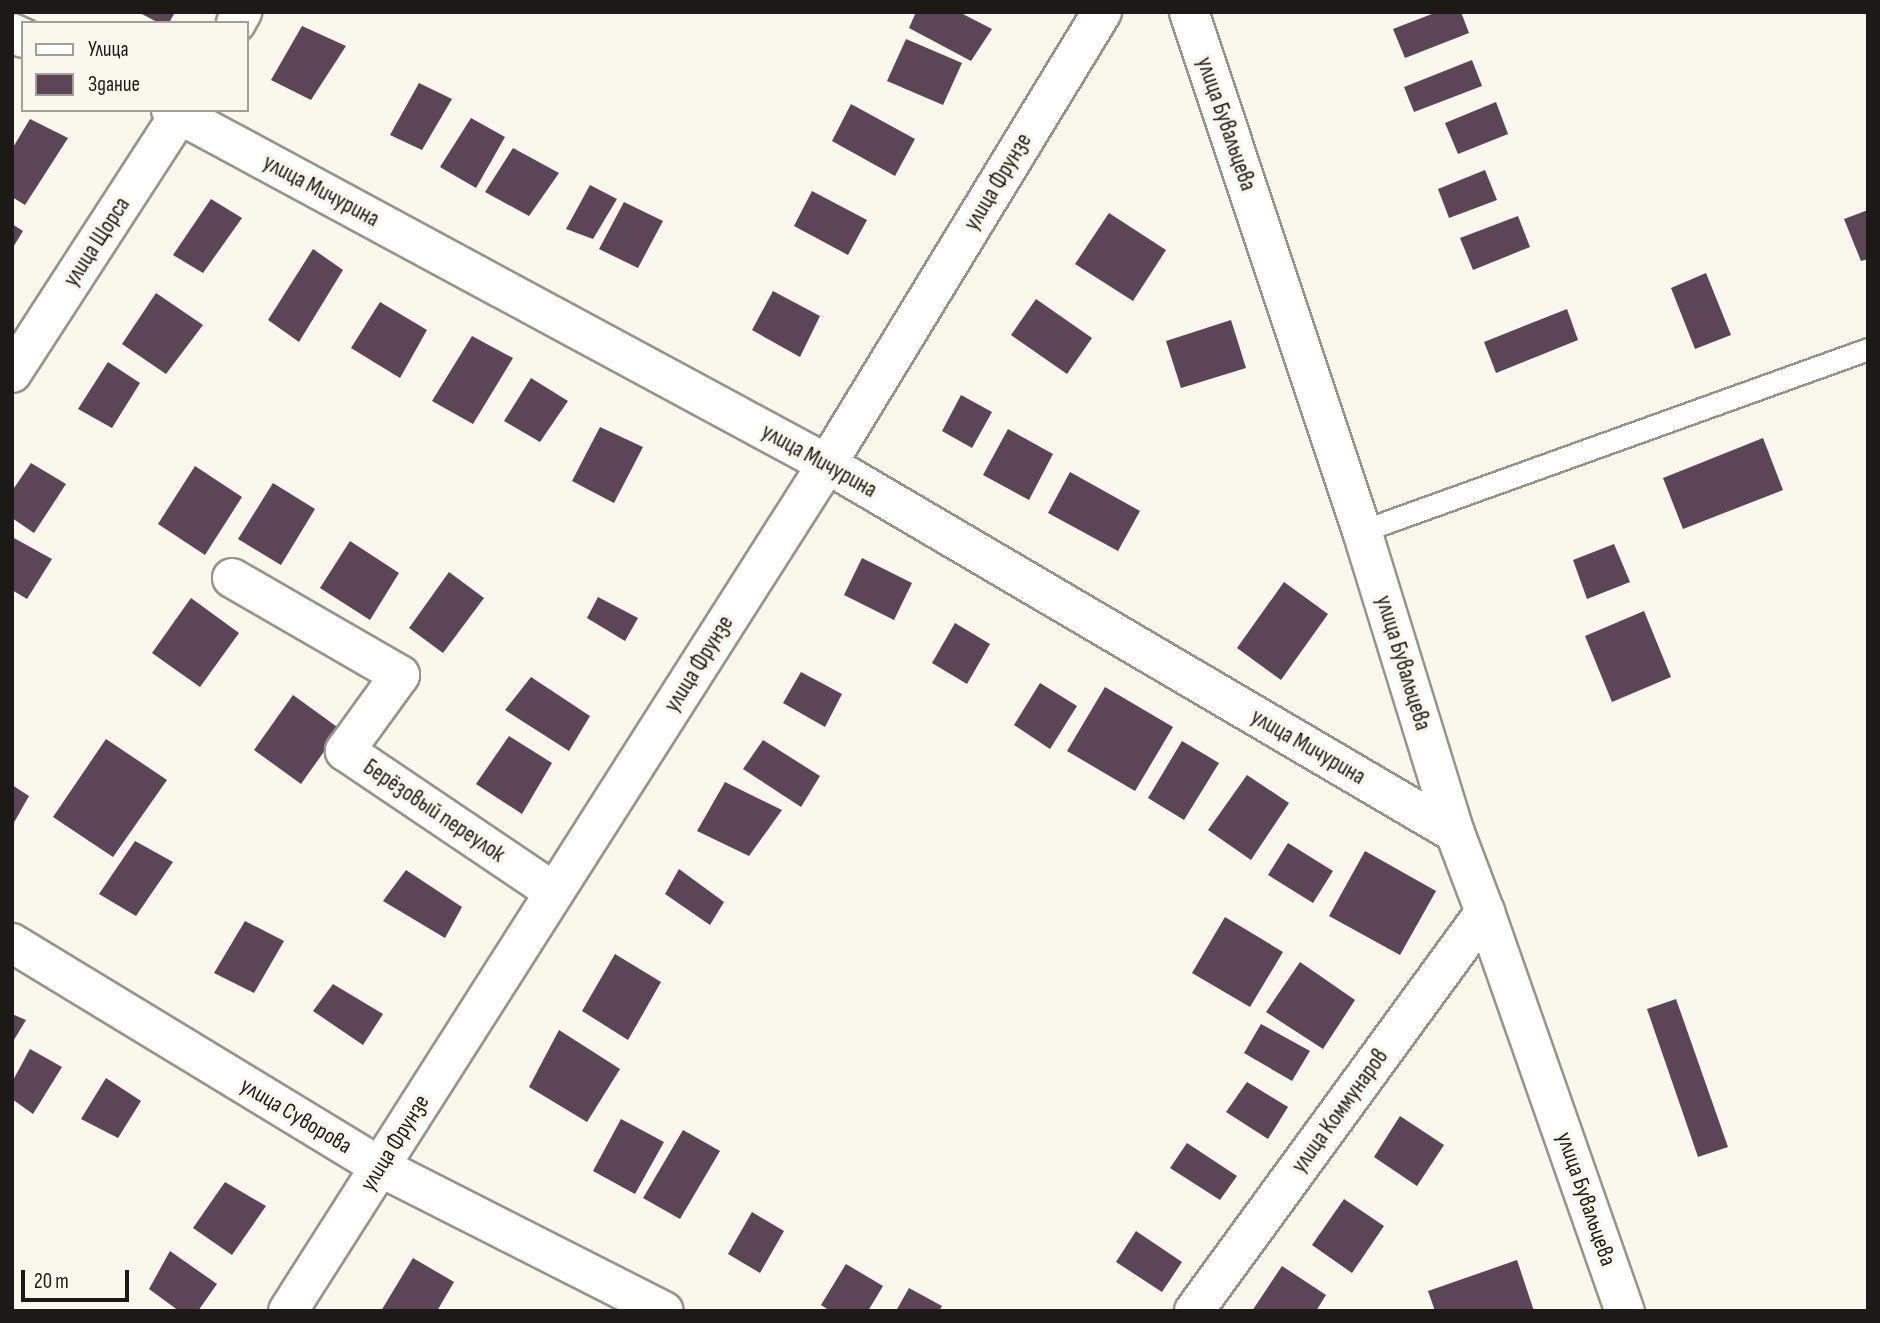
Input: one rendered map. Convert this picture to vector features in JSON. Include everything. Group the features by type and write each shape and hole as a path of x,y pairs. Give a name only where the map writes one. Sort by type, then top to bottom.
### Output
{"street":[{"name":"улица Фрунзе","path":"288,1311 827,464 1102,12"},
{"name":"улица Бувальцева","path":"1189,12 1362,531 1455,834 1625,1311"},
{"name":"улица Мичурина","path":"177,112 827,464 1455,834"},
{"name":"улица Щорса","path":"12,373 177,112"},
{"name":"Берёзовый переулок","path":"232,578 400,674 345,751 554,892"},
{"name":"улица Коммунаров","path":"1194,1311 1485,912"},
{"name":"улица Суворова","path":"12,943 380,1167 664,1311"}],"lane":[{"path":"1362,531 1868,349"}],"building":[{"path":"138,12 175,12 170,21 155,21"},
{"path":"916,12 959,12 992,29 971,61 909,28"},
{"path":"1437,12 1461,12 1469,33 1405,58 1393,29"},
{"path":"302,26 346,46 311,100 271,80"},
{"path":"906,39 962,63 943,105 887,81"},
{"path":"1472,60 1482,86 1414,112 1404,87"},
{"path":"419,83 452,99 422,150 390,135"},
{"path":"1496,102 1508,134 1458,154 1445,123"},
{"path":"851,104 915,139 895,176 832,141"},
{"path":"471,118 505,137 476,188 440,167"},
{"path":"30,119 68,138 25,205 12,197 12,149"},
{"path":"513,148 559,173 529,216 485,192"},
{"path":"1485,170 1497,200 1449,218 1438,189"},
{"path":"590,185 617,199 593,239 566,229"},
{"path":"812,191 867,220 848,255 794,226"},
{"path":"211,199 242,218 203,273 173,255"},
{"path":"624,202 663,221 638,268 599,249"},
{"path":"1868,210 1868,259 1861,261 1844,219"},
{"path":"1109,213 1166,250 1133,301 1075,264"},
{"path":"1518,216 1530,247 1473,270 1460,238"},
{"path":"12,224 23,231 12,249"},
{"path":"313,249 343,270 299,342 268,320"},
{"path":"1706,273 1731,335 1695,349 1671,288"},
{"path":"773,291 820,316 800,357 752,330"},
{"path":"156,293 203,325 166,374 122,344"},
{"path":"1036,299 1092,338 1067,374 1011,335"},
{"path":"380,302 427,330 400,378 351,348"},
{"path":"1567,309 1578,340 1496,373 1484,342"},
{"path":"1231,320 1246,368 1181,388 1166,341"},
{"path":"472,336 513,358 473,424 432,401"},
{"path":"108,362 140,383 112,428 78,409"},
{"path":"531,378 568,401 540,442 504,421"},
{"path":"961,395 992,412 972,448 942,431"},
{"path":"600,427 643,447 614,503 572,481"},
{"path":"1008,429 1053,454 1029,500 983,475"},
{"path":"1763,438 1783,490 1683,529 1663,478"},
{"path":"31,463 66,484 34,533 12,518 12,491"},
{"path":"195,466 242,497 205,555 158,524"},
{"path":"1070,472 1140,511 1118,551 1048,513"},
{"path":"273,483 315,509 281,565 238,539"},
{"path":"12,537 52,559 27,599 12,590"},
{"path":"350,541 399,573 370,620 320,588"},
{"path":"1614,544 1630,582 1587,599 1573,560"},
{"path":"862,558 912,583 894,620 844,595"},
{"path":"449,572 484,598 443,653 409,628"},
{"path":"1284,582 1328,614 1281,680 1237,648"},
{"path":"598,597 638,618 625,641 587,618"},
{"path":"191,598 239,633 200,687 152,653"},
{"path":"1644,611 1671,677 1612,702 1585,636"},
{"path":"955,623 990,644 967,684 932,663"},
{"path":"801,672 842,694 825,727 783,703"},
{"path":"531,677 590,716 569,751 505,710"},
{"path":"1040,683 1077,706 1050,749 1014,725"},
{"path":"1105,687 1173,727 1135,791 1067,751"},
{"path":"293,695 340,729 301,784 254,750"},
{"path":"509,736 552,763 522,814 476,784"},
{"path":"106,739 167,780 113,857 53,817"},
{"path":"763,740 820,776 801,807 743,769"},
{"path":"1182,741 1219,763 1184,820 1148,798"},
{"path":"1247,775 1289,803 1251,860 1208,830"},
{"path":"725,782 782,810 749,856 697,831"},
{"path":"12,785 29,796 12,826"},
{"path":"135,841 173,862 136,916 99,894"},
{"path":"1288,843 1333,871 1313,903 1268,875"},
{"path":"1365,851 1436,891 1400,955 1329,916"},
{"path":"679,869 724,902 710,925 665,894"},
{"path":"406,870 462,907 445,938 383,901"},
{"path":"1225,917 1283,952 1250,1007 1192,973"},
{"path":"245,921 284,941 254,993 214,973"},
{"path":"615,954 661,982 628,1040 582,1011"},
{"path":"1300,962 1355,1000 1323,1049 1266,1012"},
{"path":"333,984 383,1014 363,1045 313,1011"},
{"path":"1676,999 1728,1147 1698,1157 1647,1009"},
{"path":"12,1014 26,1020 12,1043"},
{"path":"1261,1024 1310,1051 1292,1081 1244,1053"},
{"path":"559,1030 620,1069 587,1122 529,1087"},
{"path":"30,1049 62,1067 33,1114 12,1099 12,1082"},
{"path":"106,1078 141,1101 118,1138 81,1119"},
{"path":"1247,1082 1288,1107 1268,1139 1226,1112"},
{"path":"1400,1116 1444,1145 1417,1186 1374,1157"},
{"path":"621,1119 664,1142 635,1194 593,1171"},
{"path":"683,1130 720,1151 680,1219 643,1198"},
{"path":"1187,1143 1237,1176 1220,1200 1170,1168"},
{"path":"225,1182 266,1206 232,1255 193,1228"},
{"path":"1344,1199 1384,1226 1352,1273 1312,1245"},
{"path":"752,1212 784,1231 760,1273 728,1254"},
{"path":"1136,1231 1182,1262 1162,1292 1116,1262"},
{"path":"170,1251 217,1284 198,1311 179,1311 149,1289"},
{"path":"413,1258 454,1282 437,1311 381,1311"},
{"path":"1517,1260 1534,1311 1435,1311 1428,1291"},
{"path":"846,1264 883,1286 868,1311 830,1311 821,1305"},
{"path":"1282,1266 1326,1295 1316,1311 1252,1311"},
{"path":"909,1288 942,1306 939,1311 896,1311"}]}
